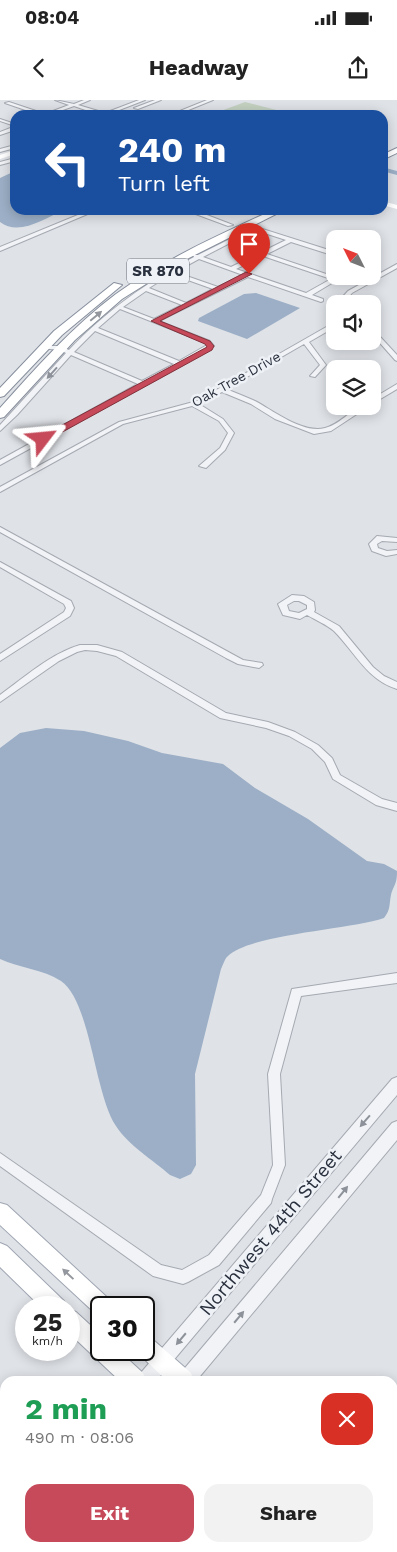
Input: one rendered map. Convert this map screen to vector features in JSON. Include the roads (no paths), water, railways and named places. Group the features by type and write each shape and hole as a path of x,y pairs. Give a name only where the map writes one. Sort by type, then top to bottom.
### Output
{"highway":[{"name":"SR 870","path":"0,394 43,347 73,319 118,285 165,256 250,215"},
{"name":"SR 870","path":"0,415 120,296 187,255 269,215"},
{"path":"187,255 200,244 229,230 230,224"}],"main road":[{"path":"0,158 10,150"},
{"path":"0,1212 91,1296"},
{"path":"0,1253 45,1296"},
{"path":"80,1329 90,1338"},
{"path":"155,1355 178,1376"},
{"path":"114,1361 130,1376"}],"street":[{"path":"0,104 16,100"},
{"path":"57,100 88,110"},
{"path":"66,110 88,100"},
{"path":"62,110 96,100"},
{"path":"117,110 143,100"},
{"path":"131,110 159,100"},
{"path":"185,110 211,100"},
{"path":"8,102 31,110"},
{"path":"0,249 82,215"},
{"path":"206,215 230,224"},
{"path":"244,227 256,228 326,251"},
{"path":"0,429 65,351 95,329 119,307 144,288 170,272 256,228"},
{"path":"233,268 291,240"},
{"path":"0,242 9,246"},
{"path":"263,254 326,274"},
{"path":"187,255 198,256 321,300"},
{"path":"348,295 397,266"},
{"path":"170,272 218,289"},
{"path":"154,321 249,274"},
{"path":"307,295 326,285"},
{"path":"144,288 187,305"},
{"path":"0,463 211,346 208,342 119,307"},
{"path":"95,329 180,364"},
{"name":"Oak Tree Drive","path":"0,490 121,423 194,404 326,329"},
{"path":"381,340 397,358"},
{"path":"304,341 323,365 313,376"},
{"path":"43,347 65,351 143,384"},
{"path":"381,396 397,386"},
{"path":"221,389 248,400 276,418 314,432 329,430 352,415"},
{"path":"194,404 221,420 231,433 223,449 203,466"},
{"path":"0,452 10,457"},
{"path":"0,529 229,656 241,662 259,665"},
{"path":"396,553 382,553 375,549 373,544 380,538 397,540"},
{"path":"0,564 68,603 70,608 67,614 0,658"},
{"path":"309,613 336,628 370,669 381,678 397,686"},
{"path":"0,699 75,649 93,647 107,649 119,654 223,716 268,726 308,742 329,760 336,777 379,802 397,807"},
{"path":"0,1158 158,1271 183,1277 214,1260 266,1199 279,1165 274,1074 296,992 397,978"},
{"name":"Northwest 44th Street","path":"149,1376 397,1084"},
{"name":"Northwest 44th Street","path":"188,1376 397,1128"}],"water":[{"path":"10,173 10,215 53,215 24,227 15,228 0,222 0,178"},
{"path":"256,293 300,308 247,339 198,321 199,318 244,294"},
{"path":"46,728 84,731 128,741 162,753 223,764 255,788 308,819 367,861 384,864 397,871 389,909 384,918 257,942 240,949 226,958 221,969 195,1074 196,1165 191,1174 180,1179 170,1175 141,1152 127,1140 116,1126 102,1092 86,1027 71,992 61,981 54,977 0,959 0,748 20,733"}],"waterway":[{"path":"388,171 397,173"}]}
